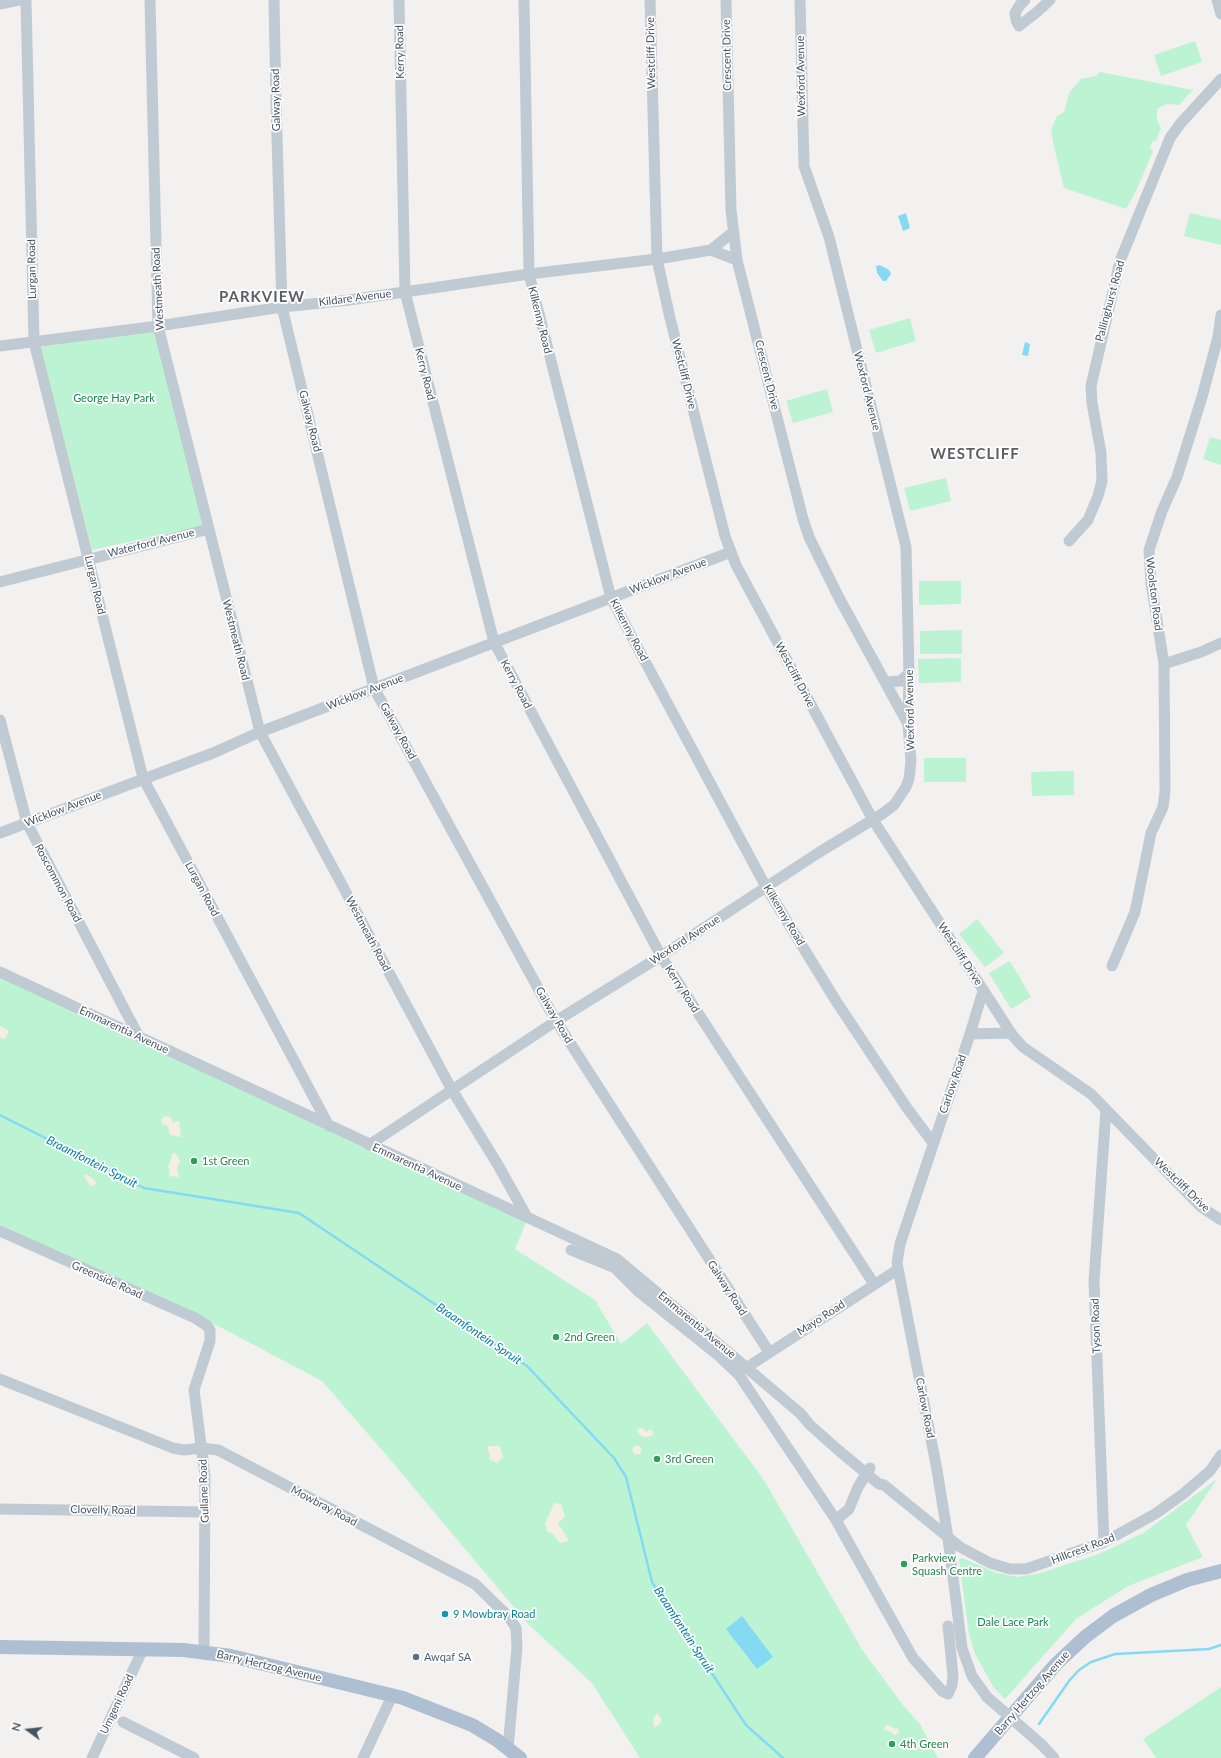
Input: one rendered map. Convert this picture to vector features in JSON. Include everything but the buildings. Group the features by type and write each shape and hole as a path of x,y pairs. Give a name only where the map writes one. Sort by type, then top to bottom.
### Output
{"main road":[{"name":"Barry Hertzog Avenue","path":"975,1758 1056,1664 1085,1637 1113,1616 1145,1598 1187,1580 1221,1571"},
{"name":"Barry Hertzog Avenue","path":"0,1647 142,1649 204,1652 230,1656 393,1694 463,1721 487,1734 520,1758"}],"street":[{"path":"0,4 19,0"},
{"name":"Lurgan Road","path":"26,0 34,342 90,559 112,660 143,778 329,1126"},
{"name":"Westmeath Road","path":"150,0 158,326 260,732 452,1090 498,1165 527,1217"},
{"name":"Galway Road","path":"274,0 282,307 374,688 556,1021 769,1352"},
{"name":"Kerry Road","path":"399,0 405,292 494,642 661,956 874,1284"},
{"name":"Kilkenny Road","path":"524,0 529,274 611,598 766,887 836,1001 907,1108 933,1143"},
{"name":"Westcliff Drive","path":"650,0 657,259 707,465 731,552 745,582 873,820 1010,1033 1023,1047 1091,1094 1201,1207 1221,1220"},
{"name":"Crescent Drive","path":"726,0 729,142 733,232 737,260 805,526 813,546 908,724"},
{"name":"Wexford Avenue","path":"369,1145 556,1021 661,956 766,887 873,820 894,805 908,783 911,760 908,724 909,673 907,568 904,539 829,237 804,166 800,0"},
{"path":"1025,0 1015,13 1019,26 1050,0"},
{"path":"1217,0 1221,14"},
{"name":"Pallinghurst Road","path":"1069,541 1088,520 1098,496 1102,481 1101,453 1092,404 1091,386 1120,261 1170,138 1180,124 1221,79"},
{"name":"Kildare Avenue","path":"0,346 158,326 282,307 405,292 529,274 657,259 710,250 733,232"},
{"name":"Kildare Avenue","path":"710,250 737,260"},
{"name":"Woolston Road","path":"1112,966 1135,912 1151,833 1161,811 1165,790 1164,664 1151,583 1149,550 1162,511 1177,477 1200,405 1216,343 1221,315"},
{"name":"Waterford Avenue","path":"0,582 209,529"},
{"name":"Wicklow Avenue","path":"0,833 143,778 213,753 260,732 731,552"},
{"path":"1164,664 1201,652 1221,643"},
{"path":"885,682 901,681 909,673"},
{"name":"Roscommon Road","path":"0,720 26,822 139,1037"},
{"name":"Emmarentia Avenue","path":"0,972 369,1145 611,1256 623,1263 801,1414 826,1439 868,1470 879,1484 884,1485 948,1538"},
{"name":"Carlow Road","path":"983,991 900,1244 897,1254 897,1270 937,1470 948,1538 962,1648 972,1676 980,1689 987,1697 1042,1745 1054,1758"},
{"path":"970,1034 1010,1033"},
{"name":"Tyson Road","path":"1104,1542 1094,1281 1106,1110"},
{"name":"Greenside Road","path":"0,1231 195,1318 206,1325 211,1333"},
{"path":"571,1250 615,1268 639,1292 719,1356 739,1375 836,1520 913,1658 942,1691 948,1694 952,1685 953,1676 948,1626"},
{"name":"Mayo Road","path":"746,1368 897,1270"},
{"name":"Gullane Road","path":"204,1652 206,1476 194,1390 210,1341 211,1333"},
{"name":"Mowbray Road","path":"0,1379 173,1448 184,1450 202,1448 224,1452 466,1579 488,1595 514,1622 517,1635 508,1748"},
{"name":"Hillcrest Road","path":"948,1538 977,1557 1002,1567 1016,1569 1033,1568 1104,1542 1155,1514 1183,1494 1210,1471 1221,1455"},
{"path":"836,1520 849,1510 868,1470"},
{"name":"Clovelly Road","path":"0,1509 205,1512"},
{"name":"Umgeni Road","path":"92,1758 142,1649"},
{"path":"363,1758 393,1694"},
{"path":"123,1722 194,1758"}],"green space":[{"path":"1195,41 1202,62 1161,76 1154,55"},
{"path":"1100,72 1193,90 1179,105 1167,104 1157,109 1157,120 1161,128 1156,141 1153,141 1150,147 1153,151 1136,191 1126,209 1064,188 1054,146 1051,130 1057,116 1064,112 1069,93 1081,79 1096,76"},
{"path":"1190,213 1221,220 1221,245 1184,236"},
{"path":"910,318 916,341 876,353 869,330"},
{"name":"George Hay Park","path":"157,327 206,525 92,550 40,347"},
{"path":"827,389 833,412 793,423 786,401"},
{"path":"1210,437 1221,440 1221,465 1203,459"},
{"path":"946,478 951,501 910,511 904,488"},
{"path":"919,581 961,581 961,604 919,605"},
{"path":"962,630 962,654 920,654 920,631"},
{"path":"961,658 961,682 919,683 918,659"},
{"path":"924,758 966,758 966,782 924,782"},
{"path":"1074,771 1074,795 1032,796 1031,772"},
{"path":"977,919 1004,953 985,967 959,934"},
{"path":"1010,961 1031,997 1011,1009 989,973"},
{"path":"0,970 526,1222 515,1249 595,1300 621,1344 647,1323 764,1480 863,1651 902,1704 920,1724 938,1758 640,1758 592,1683 528,1624 322,1381 222,1328 0,1225"},
{"name":"Dale Lace Park","path":"1217,1479 1186,1525 1203,1557 1128,1586 1076,1619 1005,1699 994,1688 975,1654 969,1634 959,1560 962,1558 997,1573 1018,1577 1040,1573 1099,1554 1143,1533"},
{"path":"1221,1687 1221,1758 1156,1758 1143,1739"}],"sand":[{"path":"0,1026 9,1031 5,1039 0,1038"},
{"path":"165,1116 171,1117 173,1123 175,1121 179,1121 181,1137 170,1135 168,1126 162,1124 161,1119"},
{"path":"173,1153 177,1154 180,1162 177,1167 179,1177 169,1176 170,1170 168,1167"},
{"path":"86,1174 94,1180 96,1184 92,1186 89,1184 84,1176"},
{"path":"639,1428 643,1428 646,1432 651,1429 653,1432 652,1436 644,1437 640,1435 637,1430"},
{"path":"637,1445 642,1450 637,1455 632,1450"},
{"path":"488,1446 500,1446 503,1457 497,1463 489,1459 490,1454 488,1451"},
{"path":"672,1457 676,1457 678,1461 676,1465 672,1465 670,1463 670,1459"},
{"path":"554,1503 561,1504 565,1516 558,1523 569,1541 560,1543 552,1533 548,1532 545,1524"},
{"path":"657,1713 661,1718 661,1721 659,1725 654,1727 653,1720"},
{"path":"888,1725 895,1729 898,1728 899,1733 894,1735 891,1732 884,1730 885,1726"}],"water":[{"path":"906,213 910,228 903,231 898,216"},
{"path":"880,265 889,270 891,274 886,281 883,281 877,273 876,266"},
{"path":"1025,342 1030,344 1028,356 1022,355"},
{"path":"742,1616 773,1657 757,1669 726,1629"}],"waterway":[{"name":"Braamfontein Spruit","path":"0,1115 144,1188 299,1213 527,1366 614,1458 626,1477 652,1582 746,1725 783,1758"},
{"name":"Braamfontein Spruit","path":"1039,1724 1069,1681 1079,1670 1091,1662 1115,1654 1209,1649 1221,1645"}],"place":[{"name":"1st Green","path":"194,1161"},
{"name":"2nd Green","path":"556,1337"},
{"name":"3rd Green","path":"657,1459"},
{"name":"Parkview Squash Centre","path":"904,1564"},
{"name":"9 Mowbray Road","path":"445,1614"},
{"name":"Awqaf SA","path":"416,1657"},
{"name":"4th Green","path":"892,1744"}],"district":[{"name":"PARKVIEW","path":"262,297"},
{"name":"WESTCLIFF","path":"975,454"}]}
